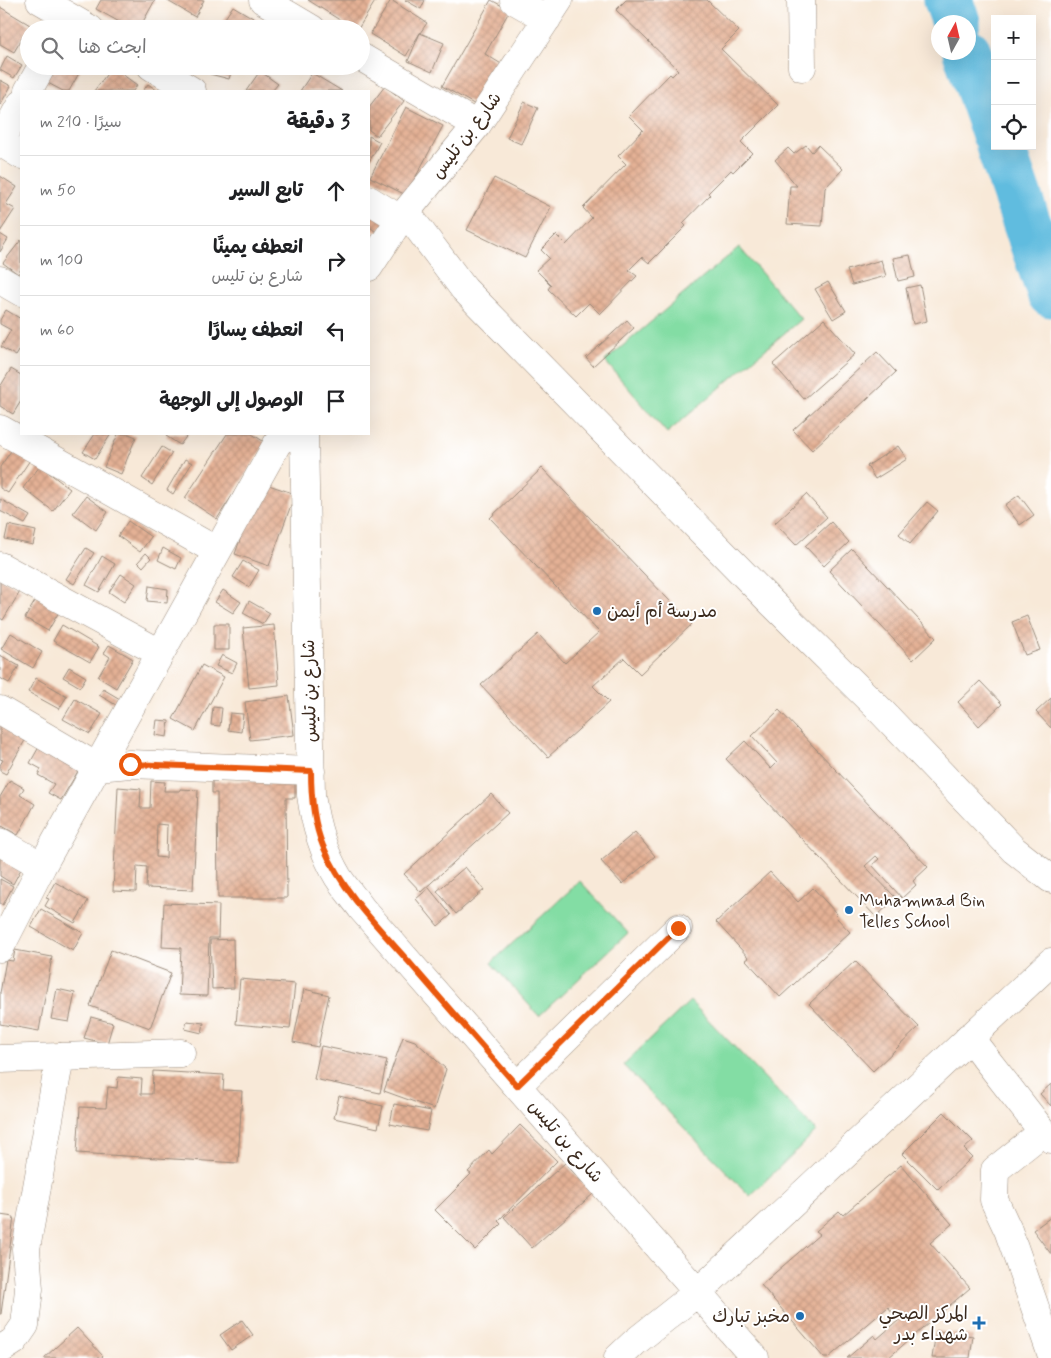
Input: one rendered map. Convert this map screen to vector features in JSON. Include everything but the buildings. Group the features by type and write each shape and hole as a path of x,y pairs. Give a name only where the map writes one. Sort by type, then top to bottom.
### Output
{"street":[{"path":"40,0 75,18"},
{"path":"263,0 297,20"},
{"path":"514,0 553,10"},
{"path":"801,0 802,67"},
{"name":"شارع بن تليس","path":"370,266 403,216 477,125 553,10"},
{"path":"370,63 477,125"},
{"path":"29,90 37,75"},
{"path":"166,75 190,90"},
{"path":"20,106 0,142 20,154"},
{"path":"370,200 403,216 464,289 768,600 881,711 1014,850 1051,879"},
{"path":"0,280 20,291"},
{"path":"0,429 217,551"},
{"path":"0,948 42,866 217,551 290,435"},
{"name":"شارع بن تليس","path":"290,435 311,795 314,817 323,846 338,877 362,909 755,1358"},
{"path":"0,566 160,653"},
{"path":"0,710 97,767 130,764 311,771"},
{"path":"0,842 42,866"},
{"path":"517,1086 678,928"},
{"path":"618,1358 635,1342 698,1292 1051,962"},
{"path":"969,1037 1047,1136 995,1170 994,1200 1008,1230 1051,1353"},
{"path":"0,1059 181,1053"},
{"path":"0,1350 14,1341 25,1325 29,1290 26,1249 60,1057"}],"green space":[{"path":"739,247 801,319 667,433 605,361"},
{"path":"580,881 628,933 539,1016 491,963"},
{"path":"690,1001 816,1131 750,1196 623,1065"}],"waterway":[{"path":"948,0 953,15"},
{"path":"970,60 991,121"},
{"path":"1001,150 1051,293"}],"place":[{"name":"مدرسة أم أيمن","path":"597,611"},
{"name":"Muhammad Bin Telles School","path":"849,910"},
{"name":"مخبز تبارك","path":"800,1316"},
{"name":"المركز الصحي شهداء بدر","path":"979,1323"}],"route":[{"path":"130,764 311,771 311,795 314,817 323,846 338,877 362,909 517,1086 678,928"}]}
